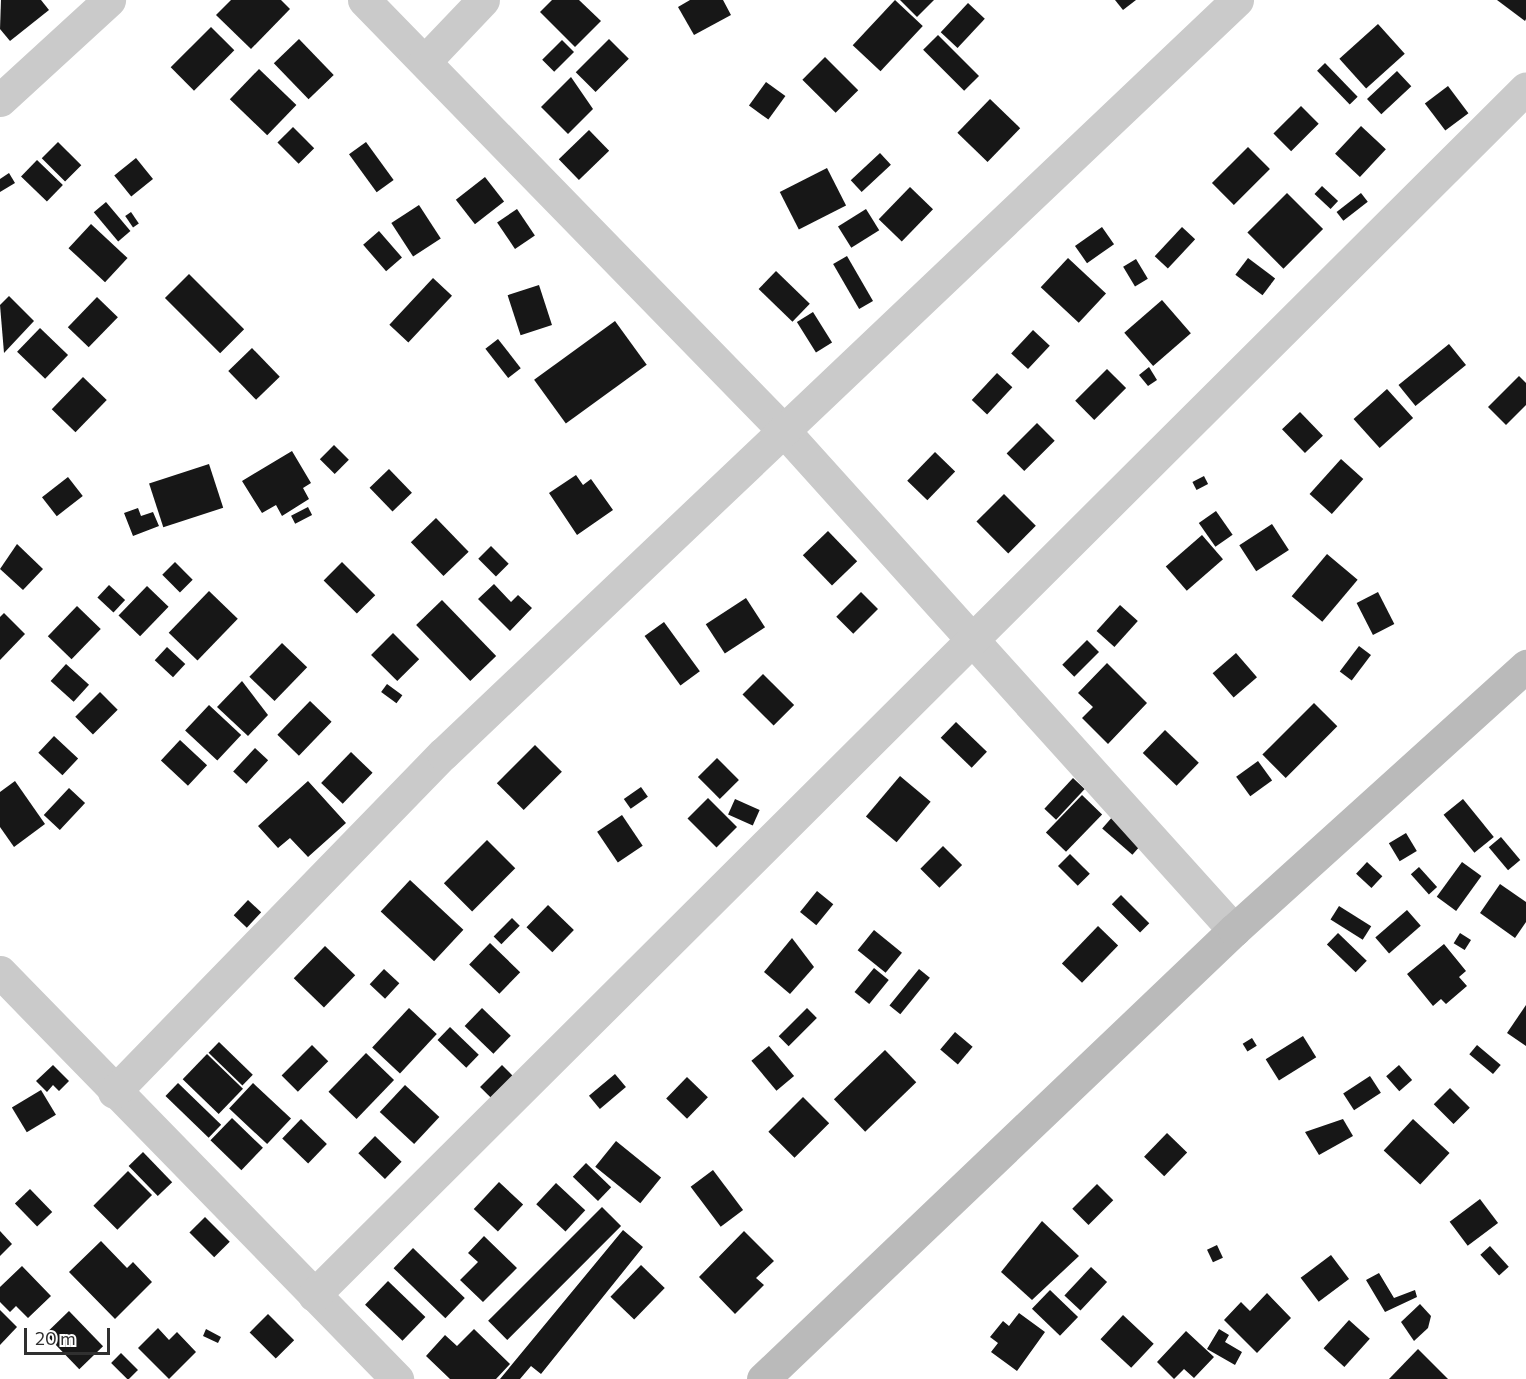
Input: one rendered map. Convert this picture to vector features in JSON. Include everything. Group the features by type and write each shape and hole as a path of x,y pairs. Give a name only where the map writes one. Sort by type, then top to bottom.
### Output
{"street":[{"path":"0,100 109,0"},
{"path":"364,0 784,431 972,634 1234,930"},
{"path":"425,61 483,0"},
{"path":"114,1092 443,754 1237,0"},
{"path":"314,1295 972,634 1526,88"},
{"path":"763,1379 1234,930 1526,666"},
{"path":"0,972 114,1092 397,1379"}],"building":[{"path":"1,0 41,0 49,10 10,41 0,29"},
{"path":"231,0 281,0 290,9 251,49 216,15"},
{"path":"552,0 579,0 601,21 575,47 540,12"},
{"path":"690,0 723,0 731,15 694,35 678,7"},
{"path":"895,0 923,26 881,71 853,45"},
{"path":"900,0 934,0 917,17"},
{"path":"1115,0 1136,0 1123,10"},
{"path":"1497,0 1526,0 1525,21"},
{"path":"968,3 985,19 958,48 941,32"},
{"path":"1378,24 1405,54 1366,89 1339,59"},
{"path":"211,27 234,50 194,91 171,67"},
{"path":"938,35 979,76 964,91 923,50"},
{"path":"299,39 334,75 309,99 274,63"},
{"path":"609,39 629,59 596,92 576,72"},
{"path":"562,40 574,52 554,72 542,60"},
{"path":"825,57 858,90 836,113 802,80"},
{"path":"1325,63 1358,97 1350,104 1317,71"},
{"path":"259,69 296,105 267,135 230,99"},
{"path":"1397,71 1411,86 1381,114 1367,99"},
{"path":"571,77 593,109 568,134 541,107"},
{"path":"766,82 785,96 768,120 749,105"},
{"path":"1448,86 1468,113 1445,131 1425,103"},
{"path":"990,99 1020,128 988,162 957,133"},
{"path":"1301,106 1319,124 1291,151 1273,134"},
{"path":"1361,126 1386,149 1360,177 1335,154"},
{"path":"293,127 314,148 299,164 277,143"},
{"path":"589,130 609,151 579,180 559,159"},
{"path":"58,142 81,165 65,182 42,158"},
{"path":"366,142 394,180 377,192 349,154"},
{"path":"1248,147 1270,169 1234,205 1212,183"},
{"path":"880,153 891,165 862,192 851,180"},
{"path":"136,158 153,179 131,197 114,176"},
{"path":"37,160 63,185 47,202 21,177"},
{"path":"827,168 846,205 799,229 780,192"},
{"path":"9,173 15,183 0,192 0,179"},
{"path":"485,177 504,201 475,224 456,200"},
{"path":"1322,186 1338,201 1331,209 1314,194"},
{"path":"910,187 933,209 902,242 879,219"},
{"path":"1287,193 1323,229 1283,269 1247,233"},
{"path":"1361,193 1368,202 1343,221 1337,212"},
{"path":"106,202 130,231 118,241 94,212"},
{"path":"419,205 441,239 413,257 391,223"},
{"path":"517,209 535,236 515,249 497,222"},
{"path":"866,209 879,230 851,248 838,226"},
{"path":"131,212 139,224 133,228 125,216"},
{"path":"91,224 128,258 105,282 68,248"},
{"path":"1102,227 1114,244 1087,263 1075,246"},
{"path":"1182,227 1195,239 1168,269 1155,256"},
{"path":"379,231 402,257 386,271 363,245"},
{"path":"847,256 873,301 859,309 833,264"},
{"path":"1068,258 1106,293 1079,323 1041,287"},
{"path":"1248,258 1275,278 1263,295 1235,275"},
{"path":"1136,259 1148,279 1135,286 1123,267"},
{"path":"776,271 810,304 792,322 759,289"},
{"path":"189,274 244,329 220,353 165,298"},
{"path":"433,278 452,296 408,343 389,325"},
{"path":"539,285 552,325 521,335 508,295"},
{"path":"9,296 34,321 4,353 0,305"},
{"path":"97,297 118,317 89,347 68,327"},
{"path":"1162,300 1191,333 1153,366 1124,333"},
{"path":"813,312 832,343 816,353 797,322"},
{"path":"615,321 647,365 566,423 534,380"},
{"path":"40,328 68,355 45,379 17,352"},
{"path":"1033,330 1050,346 1028,369 1011,353"},
{"path":"498,339 521,368 508,378 485,349"},
{"path":"1449,344 1466,365 1415,406 1398,385"},
{"path":"252,348 280,377 256,400 228,371"},
{"path":"1149,367 1157,380 1148,386 1139,375"},
{"path":"1107,369 1126,388 1094,420 1075,401"},
{"path":"997,373 1012,387 987,414 972,400"},
{"path":"1519,376 1526,383 1526,405 1506,425 1488,407"},
{"path":"83,377 107,400 75,432 52,409"},
{"path":"1387,389 1413,418 1380,448 1354,419"},
{"path":"1300,412 1323,436 1305,453 1282,429"},
{"path":"1037,423 1055,441 1024,471 1007,453"},
{"path":"334,445 349,460 335,474 320,459"},
{"path":"292,451 311,483 303,488 309,499 282,516 276,505 262,513 242,481"},
{"path":"935,452 955,471 927,500 907,481"},
{"path":"1341,459 1363,479 1332,514 1310,494"},
{"path":"209,464 223,508 163,527 149,483"},
{"path":"389,469 412,493 393,511 370,488"},
{"path":"576,475 583,485 591,479 613,510 577,535 549,493"},
{"path":"1204,476 1208,484 1197,490 1192,482"},
{"path":"68,477 83,496 57,516 42,497"},
{"path":"1004,494 1036,526 1008,553 976,522"},
{"path":"308,507 312,515 295,524 291,516"},
{"path":"138,508 141,516 153,512 159,526 133,536 124,513"},
{"path":"1216,511 1233,535 1215,547 1199,523"},
{"path":"436,518 469,552 443,576 411,542"},
{"path":"1272,524 1289,550 1256,571 1239,545"},
{"path":"828,531 857,561 832,586 803,555"},
{"path":"1202,535 1223,559 1187,591 1166,566"},
{"path":"17,544 43,569 23,590 0,569"},
{"path":"491,546 509,564 496,576 478,559"},
{"path":"1327,554 1358,580 1322,622 1292,596"},
{"path":"175,562 193,580 180,592 162,575"},
{"path":"342,562 375,595 357,614 324,580"},
{"path":"494,584 511,602 518,595 532,608 510,631 478,599"},
{"path":"109,585 125,600 113,612 97,597"},
{"path":"147,586 169,607 140,636 119,615"},
{"path":"209,591 238,619 197,661 169,633"},
{"path":"861,592 878,609 853,634 836,617"},
{"path":"1378,592 1394,624 1373,635 1357,603"},
{"path":"746,598 765,627 725,653 706,624"},
{"path":"442,600 496,656 470,681 416,625"},
{"path":"1120,605 1138,621 1114,647 1097,631"},
{"path":"77,606 101,629 72,659 48,636"},
{"path":"4,613 25,634 0,660 0,617"},
{"path":"664,622 700,671 680,685 645,636"},
{"path":"393,633 419,659 397,681 371,655"},
{"path":"1087,640 1099,652 1074,677 1062,665"},
{"path":"282,643 307,667 275,701 249,677"},
{"path":"1359,646 1371,655 1352,681 1340,672"},
{"path":"167,647 185,664 173,677 155,660"},
{"path":"1236,653 1257,677 1234,697 1213,673"},
{"path":"1107,663 1147,703 1108,744 1082,718 1093,707 1078,693"},
{"path":"66,664 89,685 74,702 51,681"},
{"path":"763,674 794,705 774,726 742,695"},
{"path":"242,681 268,715 248,736 217,707"},
{"path":"387,684 402,695 396,703 381,692"},
{"path":"100,692 118,710 93,734 75,717"},
{"path":"310,701 332,722 299,756 277,735"},
{"path":"1314,703 1337,726 1286,778 1262,755"},
{"path":"209,705 241,735 217,761 185,731"},
{"path":"956,722 987,752 972,768 941,738"},
{"path":"1165,730 1199,763 1177,786 1143,753"},
{"path":"54,736 78,759 62,775 38,753"},
{"path":"180,740 207,765 188,786 161,760"},
{"path":"535,745 562,772 524,810 497,783"},
{"path":"255,748 268,760 246,784 233,771"},
{"path":"351,752 373,773 343,804 321,783"},
{"path":"717,758 739,780 720,799 698,777"},
{"path":"1258,761 1272,780 1250,796 1236,777"},
{"path":"900,776 931,802 897,842 866,817"},
{"path":"1073,778 1085,789 1056,820 1044,809"},
{"path":"15,781 45,824 14,847 0,827 0,792"},
{"path":"308,781 346,823 308,857 290,838 278,848 258,826"},
{"path":"641,787 648,797 631,809 624,799"},
{"path":"69,788 85,803 60,830 44,815"},
{"path":"1082,795 1102,814 1066,852 1046,832"},
{"path":"708,798 737,827 716,847 687,819"},
{"path":"735,799 760,810 753,826 728,815"},
{"path":"1463,799 1494,837 1474,853 1444,815"},
{"path":"622,815 643,846 618,862 597,832"},
{"path":"1114,815 1144,841 1132,855 1102,829"},
{"path":"1406,833 1417,851 1400,861 1389,843"},
{"path":"1501,837 1520,860 1508,870 1489,847"},
{"path":"487,840 515,868 472,911 444,883"},
{"path":"943,846 962,865 939,888 920,869"},
{"path":"1070,854 1090,874 1078,886 1058,866"},
{"path":"1367,862 1382,876 1371,888 1356,874"},
{"path":"1462,862 1481,876 1456,911 1437,897"},
{"path":"1419,867 1437,887 1429,894 1411,874"},
{"path":"410,880 463,930 434,961 381,911"},
{"path":"1500,884 1526,902 1526,922 1515,938 1480,913"},
{"path":"817,891 833,904 816,925 800,912"},
{"path":"1121,895 1149,923 1140,932 1112,904"},
{"path":"248,900 261,912 247,928 234,915"},
{"path":"548,905 574,930 552,952 526,927"},
{"path":"1339,906 1371,926 1363,940 1331,920"},
{"path":"1407,910 1421,926 1389,953 1375,938"},
{"path":"512,918 520,926 501,944 494,936"},
{"path":"1098,926 1118,945 1082,983 1062,963"},
{"path":"874,930 902,953 886,973 858,950"},
{"path":"1338,933 1367,961 1356,972 1327,945"},
{"path":"1460,933 1471,940 1465,950 1454,943"},
{"path":"792,938 814,967 790,994 764,972"},
{"path":"490,943 520,972 499,994 469,965"},
{"path":"1444,944 1466,971 1459,977 1467,986 1446,1004 1441,999 1433,1006 1407,974"},
{"path":"325,946 355,975 324,1008 294,978"},
{"path":"874,968 889,980 869,1004 854,992"},
{"path":"384,969 399,983 385,999 370,984"},
{"path":"919,969 930,978 900,1014 889,1006"},
{"path":"1526,1005 1526,1046 1507,1033"},
{"path":"409,1008 437,1034 400,1073 372,1047"},
{"path":"482,1008 511,1036 493,1054 465,1026"},
{"path":"807,1008 817,1018 789,1046 779,1036"},
{"path":"450,1027 479,1055 466,1068 437,1040"},
{"path":"955,1032 973,1047 958,1064 940,1050"},
{"path":"1303,1036 1316,1057 1279,1081 1266,1059"},
{"path":"1252,1038 1257,1046 1247,1051 1243,1044"},
{"path":"219,1042 253,1075 242,1085 209,1053"},
{"path":"312,1045 328,1061 298,1092 282,1075"},
{"path":"1477,1045 1501,1065 1493,1074 1469,1054"},
{"path":"769,1046 794,1076 776,1091 751,1061"},
{"path":"885,1050 916,1082 865,1132 834,1099"},
{"path":"366,1053 394,1080 357,1119 328,1092"},
{"path":"207,1054 243,1089 219,1114 183,1079"},
{"path":"53,1065 69,1081 59,1091 53,1085 47,1092 36,1081"},
{"path":"502,1065 516,1079 494,1101 480,1087"},
{"path":"1399,1065 1412,1080 1399,1091 1386,1076"},
{"path":"615,1074 626,1087 600,1109 589,1096"},
{"path":"1370,1076 1381,1093 1354,1110 1343,1093"},
{"path":"687,1077 708,1097 687,1119 666,1099"},
{"path":"178,1083 221,1125 209,1138 165,1096"},
{"path":"253,1083 291,1118 267,1144 229,1109"},
{"path":"405,1085 439,1117 414,1144 380,1112"},
{"path":"1450,1088 1470,1108 1454,1124 1434,1104"},
{"path":"41,1090 56,1115 27,1132 12,1108"},
{"path":"803,1097 829,1123 795,1158 768,1132"},
{"path":"232,1118 263,1148 241,1170 210,1140"},
{"path":"301,1119 327,1144 308,1163 282,1138"},
{"path":"1343,1119 1353,1136 1319,1155 1305,1132"},
{"path":"1413,1119 1450,1153 1420,1185 1384,1150"},
{"path":"1167,1133 1187,1152 1164,1176 1144,1157"},
{"path":"375,1136 402,1162 385,1179 358,1153"},
{"path":"616,1141 661,1178 640,1203 595,1167"},
{"path":"143,1152 172,1182 158,1196 129,1166"},
{"path":"586,1163 611,1187 598,1201 573,1177"},
{"path":"713,1170 743,1210 721,1227 691,1187"},
{"path":"128,1171 152,1195 117,1230 93,1206"},
{"path":"499,1182 523,1205 498,1232 474,1209"},
{"path":"556,1183 585,1210 565,1231 536,1204"},
{"path":"1097,1184 1113,1200 1089,1225 1072,1209"},
{"path":"30,1189 52,1212 37,1227 15,1204"},
{"path":"1480,1199 1498,1223 1468,1246 1450,1222"},
{"path":"602,1207 621,1226 507,1340 488,1321"},
{"path":"205,1217 230,1242 214,1257 189,1233"},
{"path":"1042,1221 1079,1256 1032,1300 1001,1272"},
{"path":"623,1230 643,1247 541,1374 531,1366 520,1379 500,1379"},
{"path":"0,1231 12,1244 0,1256"},
{"path":"744,1231 774,1261 756,1278 764,1285 735,1314 699,1277"},
{"path":"484,1236 517,1268 483,1302 460,1280 478,1262 468,1253"},
{"path":"101,1241 127,1268 133,1262 152,1282 115,1319 69,1272"},
{"path":"1217,1245 1223,1258 1213,1262 1207,1250"},
{"path":"1490,1246 1509,1267 1499,1276 1480,1255"},
{"path":"413,1248 465,1298 445,1318 394,1268"},
{"path":"1331,1255 1349,1279 1319,1302 1301,1278"},
{"path":"641,1265 665,1288 634,1320 610,1297"},
{"path":"22,1266 51,1296 28,1318 16,1306 10,1312 0,1302 0,1287"},
{"path":"1091,1267 1107,1282 1080,1311 1064,1296"},
{"path":"1379,1273 1394,1298 1415,1290 1417,1297 1385,1312 1366,1280"},
{"path":"388,1281 425,1317 402,1341 365,1305"},
{"path":"1050,1290 1078,1317 1060,1336 1032,1309"},
{"path":"1267,1293 1291,1318 1257,1353 1224,1320 1241,1302 1250,1311"},
{"path":"1420,1304 1431,1316 1428,1328 1414,1341 1401,1322"},
{"path":"0,1310 17,1327 0,1345"},
{"path":"69,1311 103,1346 79,1369 45,1334"},
{"path":"1019,1313 1045,1332 1017,1371 991,1352 998,1343 990,1337 1003,1321 1009,1326"},
{"path":"268,1314 294,1340 276,1359 250,1332"},
{"path":"1123,1315 1154,1344 1131,1368 1100,1339"},
{"path":"1349,1320 1370,1339 1344,1367 1324,1348"},
{"path":"158,1328 169,1340 177,1332 196,1352 169,1379 138,1348"},
{"path":"206,1329 221,1337 218,1343 203,1336"},
{"path":"474,1329 510,1364 496,1379 450,1379 426,1356 445,1335 457,1346"},
{"path":"1219,1329 1229,1335 1225,1342 1242,1352 1235,1365 1207,1349"},
{"path":"1186,1331 1214,1357 1194,1378 1184,1369 1174,1379 1157,1362"},
{"path":"1418,1349 1448,1379 1389,1379"},
{"path":"121,1353 138,1370 127,1379 111,1363"}]}
